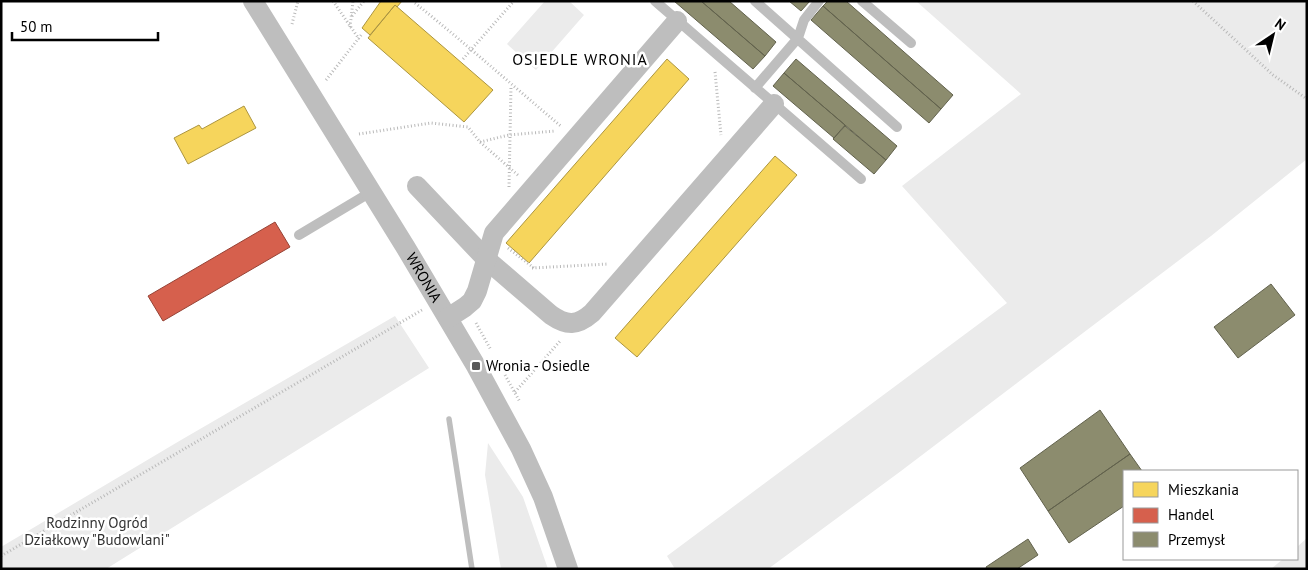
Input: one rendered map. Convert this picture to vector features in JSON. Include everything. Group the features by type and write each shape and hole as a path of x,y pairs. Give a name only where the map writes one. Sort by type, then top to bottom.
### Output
{"street":[{"name":"WRONIA","path":"252,1 448,318 521,450 543,497 568,569"},
{"path":"448,318 472,301 480,285 494,233 677,21"},
{"path":"416,186 487,260 555,318 566,323 578,322 592,313 774,104"}],"lane":[{"path":"655,1 861,180"},
{"path":"755,1 897,127"},
{"path":"755,88 798,38 804,20 819,1"},
{"path":"862,1 911,43"},
{"path":"299,235 371,192"}],"path":[{"path":"292,24 298,1"},
{"path":"333,1 359,39"},
{"path":"350,28 353,1"},
{"path":"352,16 364,1"},
{"path":"463,60 514,1"},
{"path":"1194,1 1273,75 1307,99"},
{"path":"415,2 472,49 511,86 566,130 509,135 480,142"},
{"path":"326,80 362,34"},
{"path":"715,69 724,160"},
{"path":"508,217 511,86"},
{"path":"359,134 430,123 468,127 480,142 534,187"},
{"path":"504,245 534,268"},
{"path":"506,276 513,270 610,264 617,265 626,274"},
{"path":"515,392 578,322"},
{"path":"1,556 400,323"}],"green space":[{"path":"545,1 569,1 584,15 536,70 507,44"},
{"path":"916,1 1307,1 1307,159 1211,236 901,471 768,569 675,569 667,556 1007,303 902,186 1021,94"},
{"name":"Rodzinny Ogród Działkowy \"Budowlani\"","path":"395,316 429,368 106,569 1,569 1,547"},
{"path":"488,443 523,497 548,569 501,569 485,475"},
{"path":"1307,538 1307,569 1271,569 1282,560 1298,560 1298,546"}],"building: Mieszkania":[{"path":"381,1 402,1 397,7 395,5 370,35 362,28"},
{"path":"395,5 493,90 464,122 368,38"},
{"path":"667,59 689,79 529,263 506,243"},
{"path":"244,106 256,128 188,164 174,138 199,125 202,129"},
{"path":"775,156 797,175 637,357 615,338"}],"building: Handel":[{"path":"275,222 290,247 163,321 148,296"}],"building: Przemysł":[{"path":"674,1 701,1 765,56 753,69"},
{"path":"701,1 729,1 776,42 765,56"},
{"path":"789,1 810,1 801,11"},
{"path":"828,1 846,1 953,95 941,109 823,6"},
{"path":"823,6 941,109 929,123 811,20"},
{"path":"796,59 897,146 886,160 784,73"},
{"path":"784,73 845,125 834,138 773,86"},
{"path":"845,126 886,160 874,174 833,139"},
{"path":"1271,284 1295,315 1238,358 1214,327"},
{"path":"1100,410 1130,454 1048,511 1020,468"},
{"path":"1130,454 1141,470 1123,470 1123,507 1069,543 1048,511"},
{"path":"1028,539 1038,555 1017,569 987,569 986,567"}],"waterway":[{"path":"449,419 472,569"}],"place":[{"name":"Wronia - Osiedle","path":"476,366"}],"district":[{"name":"OSIEDLE WRONIA","path":"580,59"}]}
